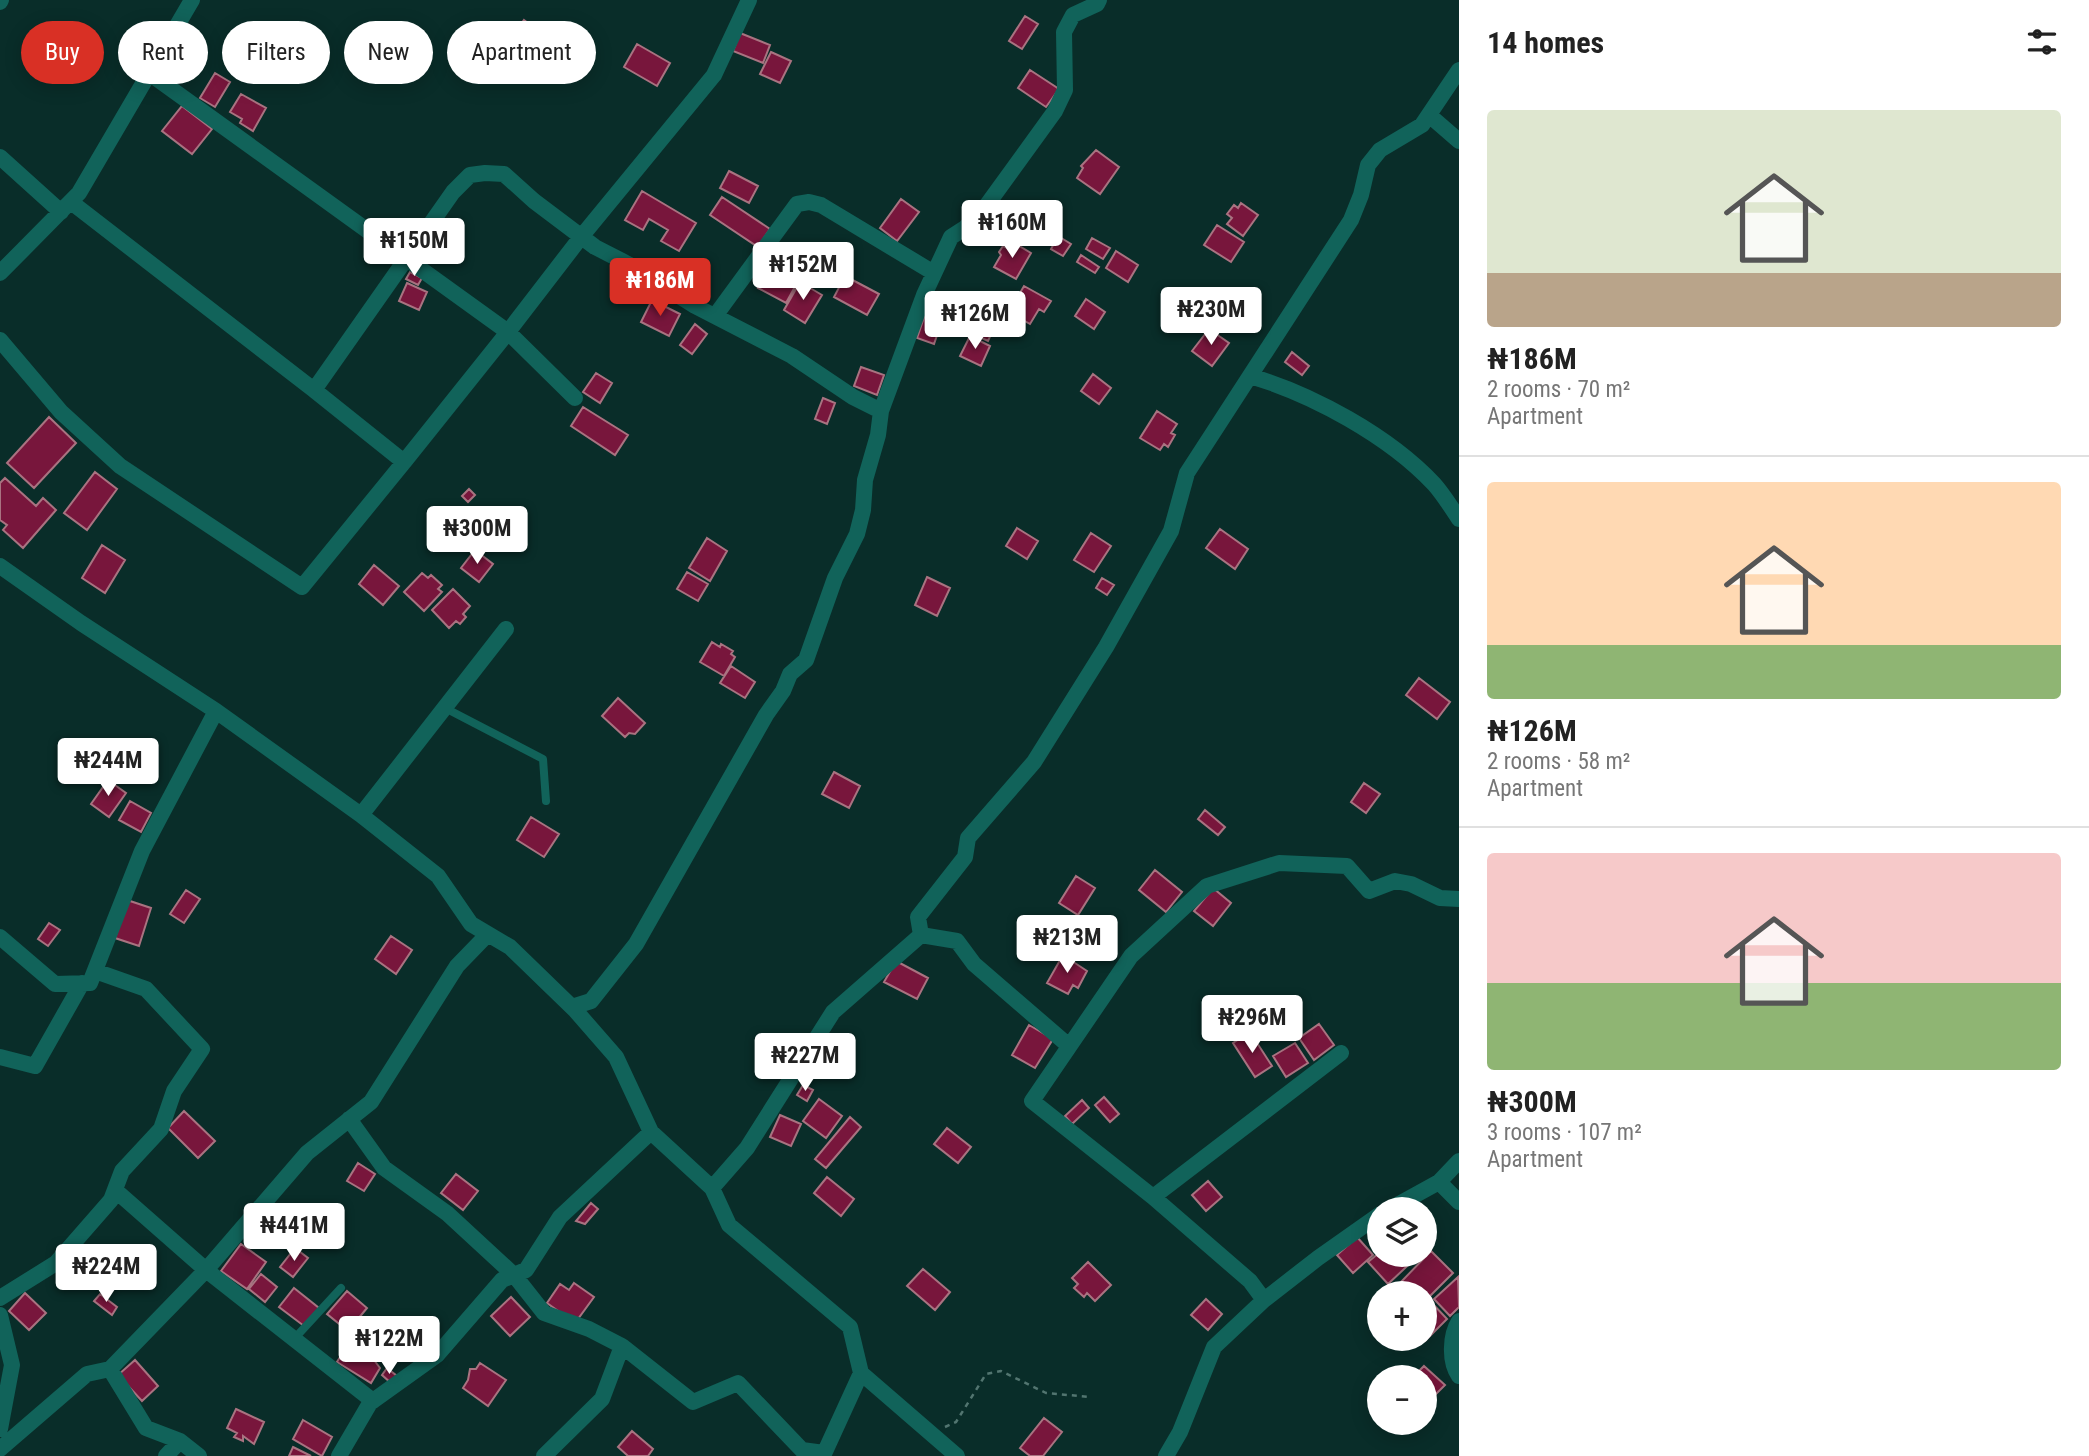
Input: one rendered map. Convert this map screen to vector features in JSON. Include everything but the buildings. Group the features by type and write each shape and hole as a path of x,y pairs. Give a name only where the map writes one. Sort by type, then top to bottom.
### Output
{"street":[{"path":"180,21 192,0"},
{"path":"0,340 61,412 120,466 302,587 714,75 749,0"},
{"path":"572,1007 591,1001 636,944 766,715 783,691 790,674 806,660 835,578 856,534 881,411 906,339 934,273 951,237 965,228 984,209 1055,111 1065,90 1064,32 1073,15 1097,4 1099,0"},
{"path":"921,935 918,917 965,858 968,838 1034,762 1106,647 1171,531 1187,473 1351,220 1361,195 1368,165 1380,150 1422,125 1459,70"},
{"path":"0,274 79,194 143,84"},
{"path":"164,84 508,332 575,398"},
{"path":"1429,115 1459,141"},
{"path":"0,158 314,390 404,462"},
{"path":"314,390 453,192 470,175 485,173 505,174 534,201 581,237 715,316 792,356 853,397 881,411"},
{"path":"715,316 797,204 809,202 821,205 934,273"},
{"path":"1250,376 1274,383 1317,402 1358,424 1434,484 1459,519"},
{"path":"0,566 215,711 361,815 438,876 471,924 510,947 572,1007 616,1057 651,1132 712,1188 729,1225 850,1327 861,1373 957,1456"},
{"path":"361,815 506,629"},
{"path":"0,937 55,984 90,983 142,851 215,711"},
{"path":"1264,1300 1250,1281 1153,1197 1032,1101 1131,956 1207,886 1279,863 1347,866 1369,891 1395,881 1411,884 1440,898 1459,899"},
{"path":"0,1449 87,1374 110,1369 206,1270 307,1153 371,1102 457,966 488,934"},
{"path":"921,935 957,941 974,964 1069,1046"},
{"path":"712,1188 747,1148 833,1012 921,935"},
{"path":"0,1298 56,1263 111,1200 122,1171 162,1129 174,1091 202,1049 146,989 95,971"},
{"path":"0,1057 35,1066 82,983"},
{"path":"1153,1197 1341,1053"},
{"path":"349,1119 384,1168 448,1214 514,1275 544,1313 589,1329 622,1346 693,1402 738,1383 802,1450 823,1454 861,1373"},
{"path":"339,1456 373,1401 437,1355 502,1280 526,1270 560,1217 651,1132"},
{"path":"1412,1197 1439,1182 1459,1161"},
{"path":"1439,1182 1459,1202"},
{"path":"114,1191 206,1270 373,1401"},
{"path":"1166,1456 1180,1432 1214,1347 1264,1300 1367,1223"},
{"path":"0,1315 12,1365 0,1429"},
{"path":"1459,1321 1453,1344 1454,1368 1459,1376"},
{"path":"544,1456 602,1399 622,1346"},
{"path":"110,1369 146,1428 180,1441 199,1456"},
{"path":"166,1456 180,1441"}],"lane":[{"path":"445,708 543,759 546,801"},
{"path":"294,1339 341,1288"}],"path":[{"path":"930,1433 956,1422 986,1374 1001,1371 1046,1393 1090,1397"}]}
